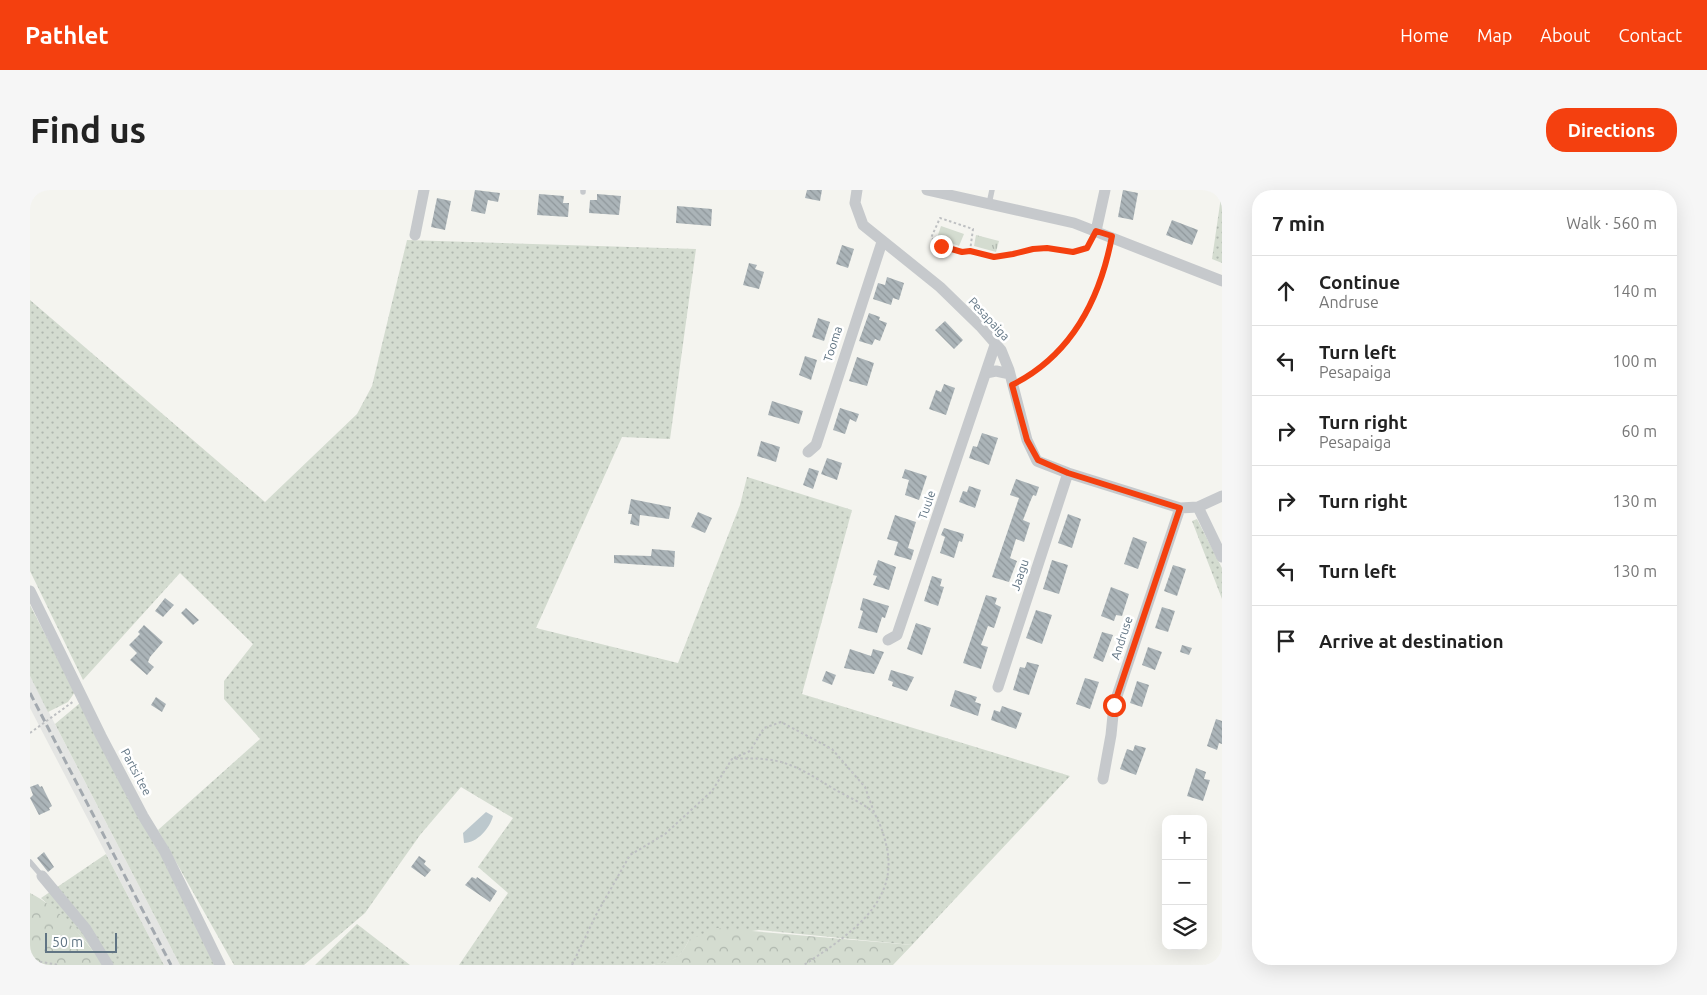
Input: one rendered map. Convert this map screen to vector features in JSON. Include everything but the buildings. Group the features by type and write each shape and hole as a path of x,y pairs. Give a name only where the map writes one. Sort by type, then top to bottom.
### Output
{"street":[{"path":"415,234 424,190"},
{"name":"Pesapaiga","path":"857,190 855,203 863,225 940,287 980,326 1001,350 1027,440 1038,460 1068,473 1180,508 1198,507 1222,496"},
{"path":"927,190 1074,223 1112,236 1222,281"},
{"path":"1096,231 1105,190"},
{"name":"Tooma","path":"808,452 816,445 882,242"},
{"name":"Tuule","path":"888,640 897,636 995,345"},
{"path":"986,373 996,371 1011,380"},
{"name":"Jaagu","path":"998,686 1068,473"},
{"path":"1198,507 1222,557"},
{"name":"Andruse","path":"1103,779 1112,735 1114,705 1180,508"},
{"name":"Partsi tee","path":"30,591 122,776 166,852 220,965"},
{"path":"42,876 86,929 108,965"}],"lane":[{"path":"988,204 992,190"},
{"path":"30,862 42,876"}],"path":[{"path":"970,251 973,229 940,218 931,238 950,249 962,252 970,251 994,257 1047,248 1073,252 1087,248 1096,231"},
{"path":"1011,380 1042,367 1076,331 1094,301 1112,236"},
{"path":"30,733 71,705 81,691"},
{"path":"572,965 596,915 630,855 665,834 712,791 732,759 750,751 764,728 781,722 832,749 865,787 885,838 891,860 889,879 868,916 828,949 804,965"},
{"path":"732,759 761,757 793,764 874,813"},
{"path":"30,960 59,965"}],"shaded area":[{"path":"30,676 180,965 164,965 44,735 30,708"},
{"path":"486,812 493,816 486,830 478,838 464,843 463,833"}],"green space":[{"path":"1222,190 1222,263 1212,259"},
{"path":"941,226 964,234 959,246 937,238"},
{"path":"976,235 999,241 996,252 974,246"},
{"path":"407,240 696,249 670,439 622,437 536,628 678,663 740,505 747,477 852,510 802,694 1070,776 912,945 759,930 689,940 678,957 651,965 459,965 508,893 478,867 513,818 461,787 420,835 365,913 304,965 234,965 158,830 260,739 224,699 224,681 253,644 180,573 83,680 30,571 30,300 265,502 357,414 372,386"},
{"path":"1197,519 1222,568 1222,599 1192,521"},
{"path":"30,605 75,692 68,702 48,712 30,676"},
{"path":"80,703 217,965 180,965 55,724"},
{"path":"106,854 164,965 104,965 83,938 41,898"},
{"path":"30,893 41,899 61,916 80,935 104,965 30,965"},
{"path":"357,924 410,965 315,965"},
{"path":"717,928 912,945 893,965 651,965 674,959 682,952 689,940"}],"railway":[{"path":"30,693 171,965"}],"route":[{"path":"941,246 962,252 970,251 994,257 1047,248 1073,252 1087,248 1096,231 1112,236 1109,253 1094,301 1076,331 1042,367 1012,385 1027,440 1038,460 1068,473 1180,508 1114,705"}]}
